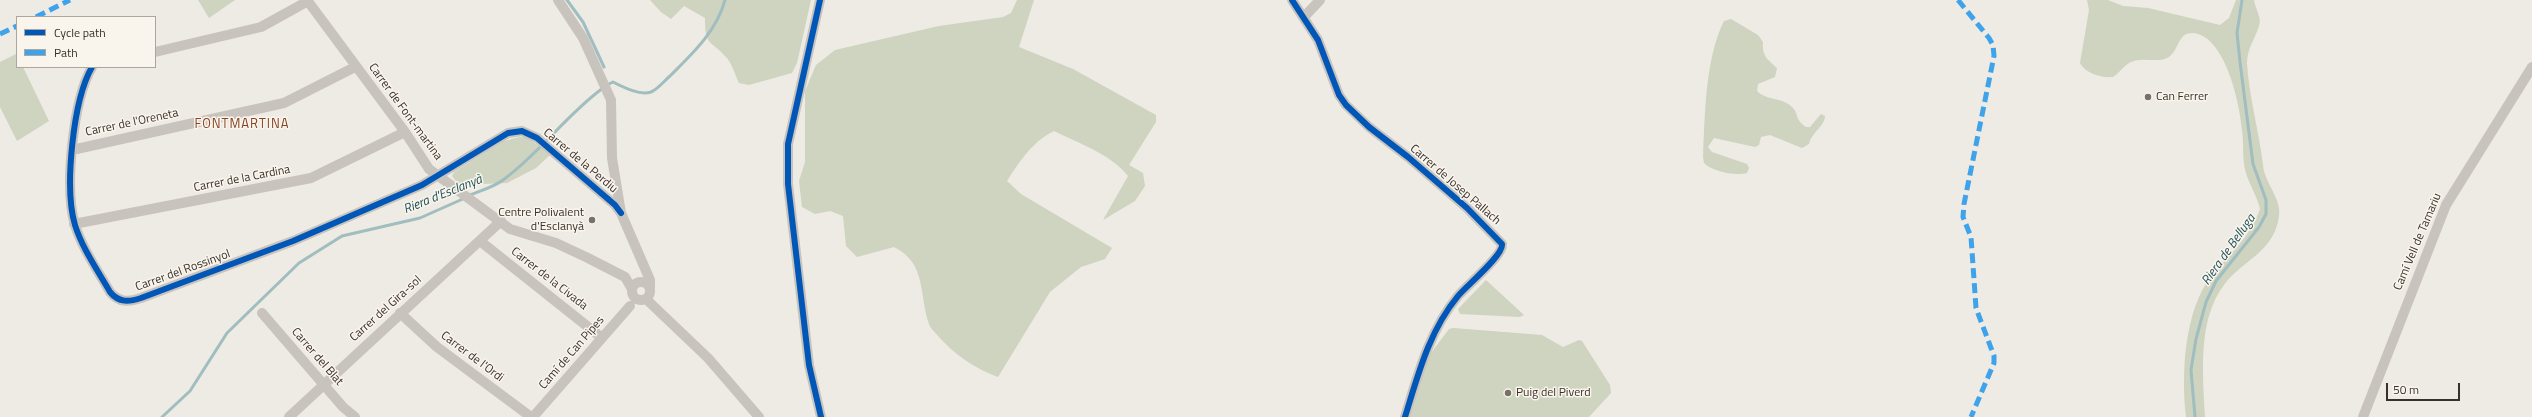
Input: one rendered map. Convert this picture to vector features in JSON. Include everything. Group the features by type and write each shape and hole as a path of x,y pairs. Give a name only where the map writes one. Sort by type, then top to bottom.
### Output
{"street":[{"path":"558,0 574,21 608,91 612,112 612,158 621,213 650,280 647,295"},
{"path":"820,0 788,144 788,184 809,365 821,417"},
{"name":"Carrer de Josep Pallach","path":"1292,0 1318,40 1339,95 1346,105 1369,127 1408,157 1467,208 1502,244 1500,254 1457,297 1438,326 1425,352 1405,417"},
{"path":"1304,17 1320,0"},
{"path":"156,52 261,27 307,1"},
{"name":"Carrer de Font-martina","path":"307,1 405,132 422,162 460,192 519,233 556,243 594,261 625,277 632,290"},
{"name":"Carrer de l'Oreneta","path":"72,150 284,104 355,67"},
{"name":"Camí Vell de Tamariu","path":"2363,417 2446,205 2532,67"},
{"name":"Carrer del Rossinyol","path":"92,68 76,118 72,150 71,204 74,224 110,292 115,298 129,302 293,241 422,184 438,175"},
{"name":"Carrer de la Perdiu","path":"438,175 508,133 522,131 538,139 549,148 602,194 621,213"},
{"name":"Carrer de la Cardina","path":"74,224 310,178 405,132"},
{"name":"Carrer de la Perdiu","path":"602,194 609,197 613,194 615,181"},
{"name":"Carrer del Gira-sol","path":"289,417 501,221"},
{"name":"Carrer de la Civada","path":"480,241 602,338"},
{"path":"630,306 634,284 641,282 647,283 647,295 665,316 708,358 759,417"},
{"path":"632,290 637,299 647,295"},
{"name":"Camí de Can Pipes","path":"532,417 630,306 647,295"},
{"name":"Carrer del Blat","path":"262,313 323,384 355,417"},
{"name":"Carrer de l'Ordi","path":"400,313 437,347 532,417"}],"green space":[{"path":"198,0 235,0 209,18"},
{"path":"650,0 811,0 797,63 792,73 749,85 739,83 728,60 707,38 705,18 684,6 671,19 661,12"},
{"path":"1017,0 1034,0 1019,47 1073,69 1156,115 1156,122 1129,165 1143,173 1145,186 1135,201 1103,220 1128,176 1113,161 1054,131 1039,140 1033,146 1007,181 1021,194 1112,248 1105,259 1081,267 1050,292 998,377 965,360 944,343 931,328 926,313 917,271 905,254 894,247 857,257 846,246 843,216 830,211 815,214 802,207 799,181 805,162 805,91 816,65 835,50 939,26 1003,17 1011,13"},
{"path":"2087,0 2108,0 2123,6 2148,8 2220,25 2229,18 2236,0 2254,0 2259,16 2260,23 2247,58 2248,76 2264,171 2278,203 2279,216 2276,229 2271,239 2257,255 2240,268 2224,285 2215,299 2209,315 2203,366 2205,417 2186,417 2184,382 2190,324 2195,306 2203,289 2212,275 2233,252 2251,228 2260,209 2245,169 2241,118 2234,88 2222,57 2213,45 2204,36 2192,33 2181,38 2173,53 2166,59 2134,61 2129,63 2113,77 2104,77 2090,73 2080,63 2089,10"},
{"path":"1731,19 1758,35 1763,42 1764,54 1777,68 1775,77 1758,84 1757,91 1765,96 1788,104 1794,109 1798,119 1806,127 1810,127 1821,114 1825,116 1823,123 1812,136 1809,144 1802,148 1770,135 1761,137 1759,145 1755,147 1714,138 1708,147 1712,152 1747,164 1749,168 1747,173 1742,174 1713,169 1704,163 1703,157 1707,88 1713,52 1724,21"},
{"path":"16,54 16,68 23,68 49,121 17,141 0,107 0,62"},
{"path":"519,137 527,137 550,155 536,168 507,183 459,185 452,176 454,172 504,141"},
{"path":"1486,280 1524,315 1520,317 1460,314 1458,309"},
{"path":"1453,328 1542,335 1563,347 1579,340 1582,341 1610,385 1611,393 1589,417 1410,417 1428,357 1449,329"}],"waterway":[{"path":"567,0 583,22 604,67"},
{"name":"Riera d'Esclanyà","path":"607,85 613,82 642,93 651,92 656,89 687,59 710,32 725,0"},
{"name":"Riera de Belluga","path":"2195,417 2191,370 2196,339 2206,302 2216,281 2259,227 2266,214 2266,200 2253,164 2240,62 2237,33 2242,0"},
{"name":"Riera d'Esclanyà","path":"470,195 487,189 503,180 529,158 577,110 603,88"},
{"name":"Riera d'Esclanyà","path":"162,417 190,391 227,333 299,263 342,236 420,218 465,198"}],"marked path":[{"path":"38,16 70,0"},
{"path":"1958,0 1989,38 1993,45 1994,56 1964,204 1963,217 1971,237 1976,308 1994,356 1994,363 1971,417"},
{"path":"0,34 16,26"}],"cycle path":[{"path":"820,0 788,144 788,184 809,365 821,417"},
{"path":"1292,0 1318,40 1339,95 1346,105 1369,127 1408,157 1467,208 1502,244 1501,249 1491,263 1458,296 1439,324 1426,354 1405,417"},
{"path":"92,68 85,82 75,122 72,144 70,189 72,209 75,225 86,251 113,296 124,301 141,298 293,241 422,185 508,133 522,131 537,138 615,205 621,213"}],"place":[{"name":"Can Ferrer","path":"2148,97"},
{"name":"Centre Polivalent d'Esclanyà","path":"592,220"},
{"name":"Puig del Piverd","path":"1508,393"}],"district":[{"name":"FONTMARTINA","path":"242,125"}]}
